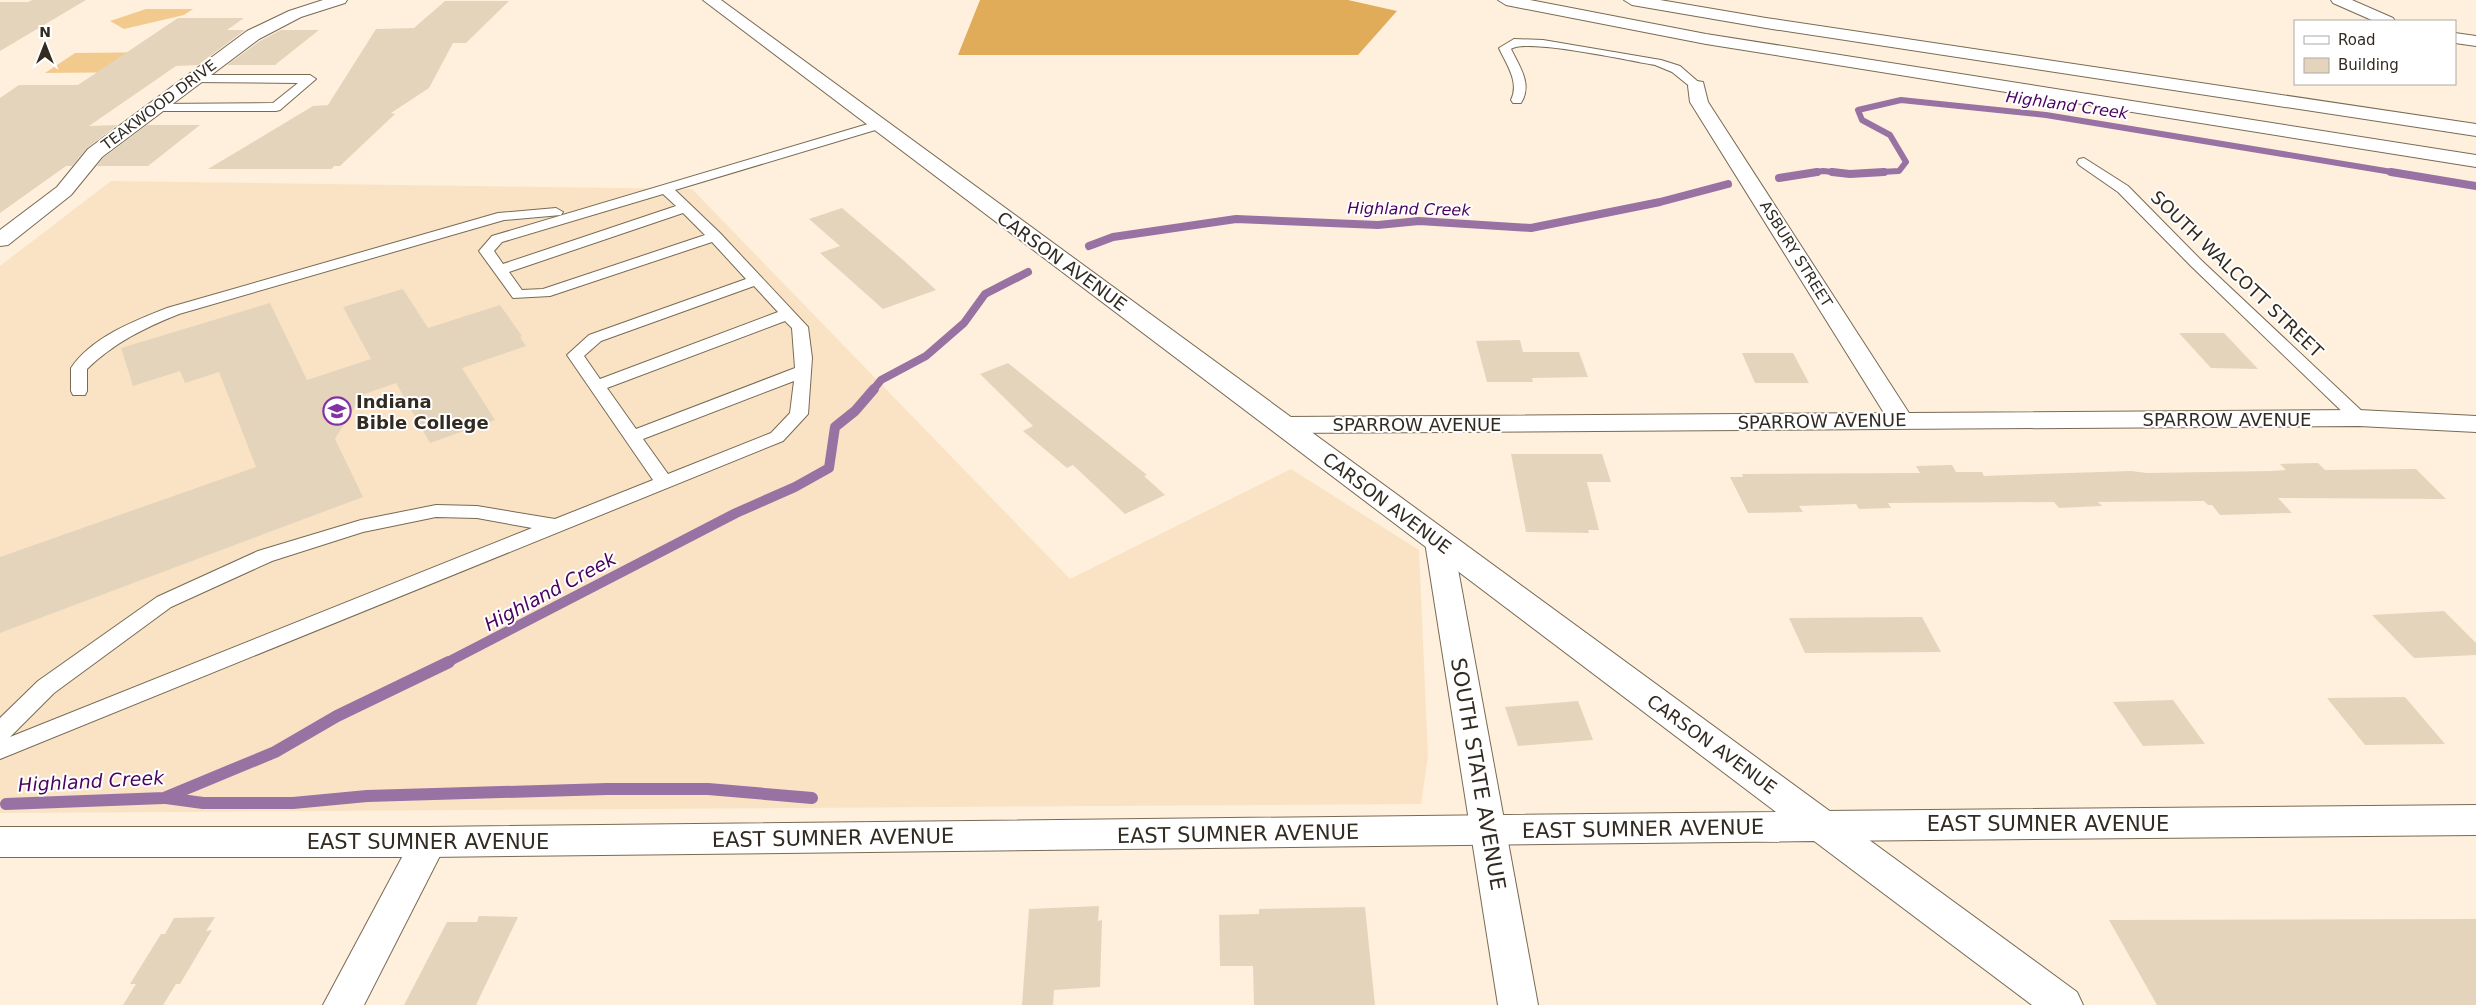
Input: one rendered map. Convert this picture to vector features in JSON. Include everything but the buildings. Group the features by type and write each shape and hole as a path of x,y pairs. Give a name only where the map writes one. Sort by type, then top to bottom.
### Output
{"main road":[{"name":"TEAKWOOD DRIVE","path":"0,240 50,204 69,186 95,153 264,28 295,14 339,0"},
{"name":"CARSON AVENUE","path":"711,0 2063,1005"},
{"path":"1506,0 1714,41 2476,161"},
{"path":"1632,0 1766,23 2476,130"},
{"path":"2339,0 2385,20"},
{"path":"2456,38 2476,41"},
{"name":"ASBURY STREET","path":"1697,86 1699,102 1901,420"},
{"name":"SPARROW AVENUE","path":"1285,425 2359,418 2476,424"},
{"name":"SOUTH STATE AVENUE","path":"1440,542 1518,1005"},
{"name":"EAST SUMNER AVENUE","path":"0,842 429,842 2476,820"},
{"path":"343,1005 429,842"}],"lane":[{"path":"1517,100 1521,94 1522,87 1506,48 1514,42 1543,43 1657,62 1676,69 1697,86"},
{"path":"156,108 276,107 310,78 194,79"},
{"path":"716,236 545,292 518,294 486,251 497,239 878,125"},
{"name":"SOUTH WALCOTT STREET","path":"2084,162 2123,189 2196,263 2359,418"},
{"path":"0,750 777,437 799,414 803,371 800,327 716,236 666,189"},
{"path":"500,270 685,208"},
{"path":"79,391 79,368 99,348 129,328 172,311 503,216 590,210"},
{"path":"665,483 575,354 595,338 756,280"},
{"path":"597,386 788,314"},
{"path":"633,437 803,371"},
{"path":"0,732 46,686 164,602 266,556 361,526 436,511 477,512 556,526"}],"shaded area":[{"path":"980,0 1348,0 1397,11 1358,55 958,55"},
{"path":"146,9 193,9 184,15 124,29 110,21"},
{"path":"171,52 143,72 45,73 75,53"},
{"path":"111,181 692,189 1070,579 1291,469 1419,550 1428,756 1421,804 0,813 0,266"}],"waterway":[{"name":"Highland Creek","path":"1863,173 1899,171 1906,162 1890,135 1862,120 1858,110 1901,100 2046,115 2398,173"},
{"name":"Highland Creek","path":"1809,173 1823,171 1843,173"},
{"name":"Highland Creek","path":"1779,178 1817,172"},
{"name":"Highland Creek","path":"1832,172 1850,174 1884,172"},
{"name":"Highland Creek","path":"2391,172 2476,186"},
{"name":"Highland Creek","path":"1089,246 1113,237 1236,219 1378,225 1419,221 1531,228 1660,202 1728,184"},
{"name":"Highland Creek","path":"873,390 881,380 926,356 964,323 985,294 1028,272"},
{"name":"Highland Creek","path":"446,663 736,513 795,487 829,468 835,427 855,411 874,389"},
{"name":"Highland Creek","path":"6,804 164,798 275,752 337,716 449,662"},
{"path":"166,798 203,803 293,803 367,796 607,789 708,789 812,798"}],"place":[{"name":"Indiana Bible College","path":"337,411"}]}
